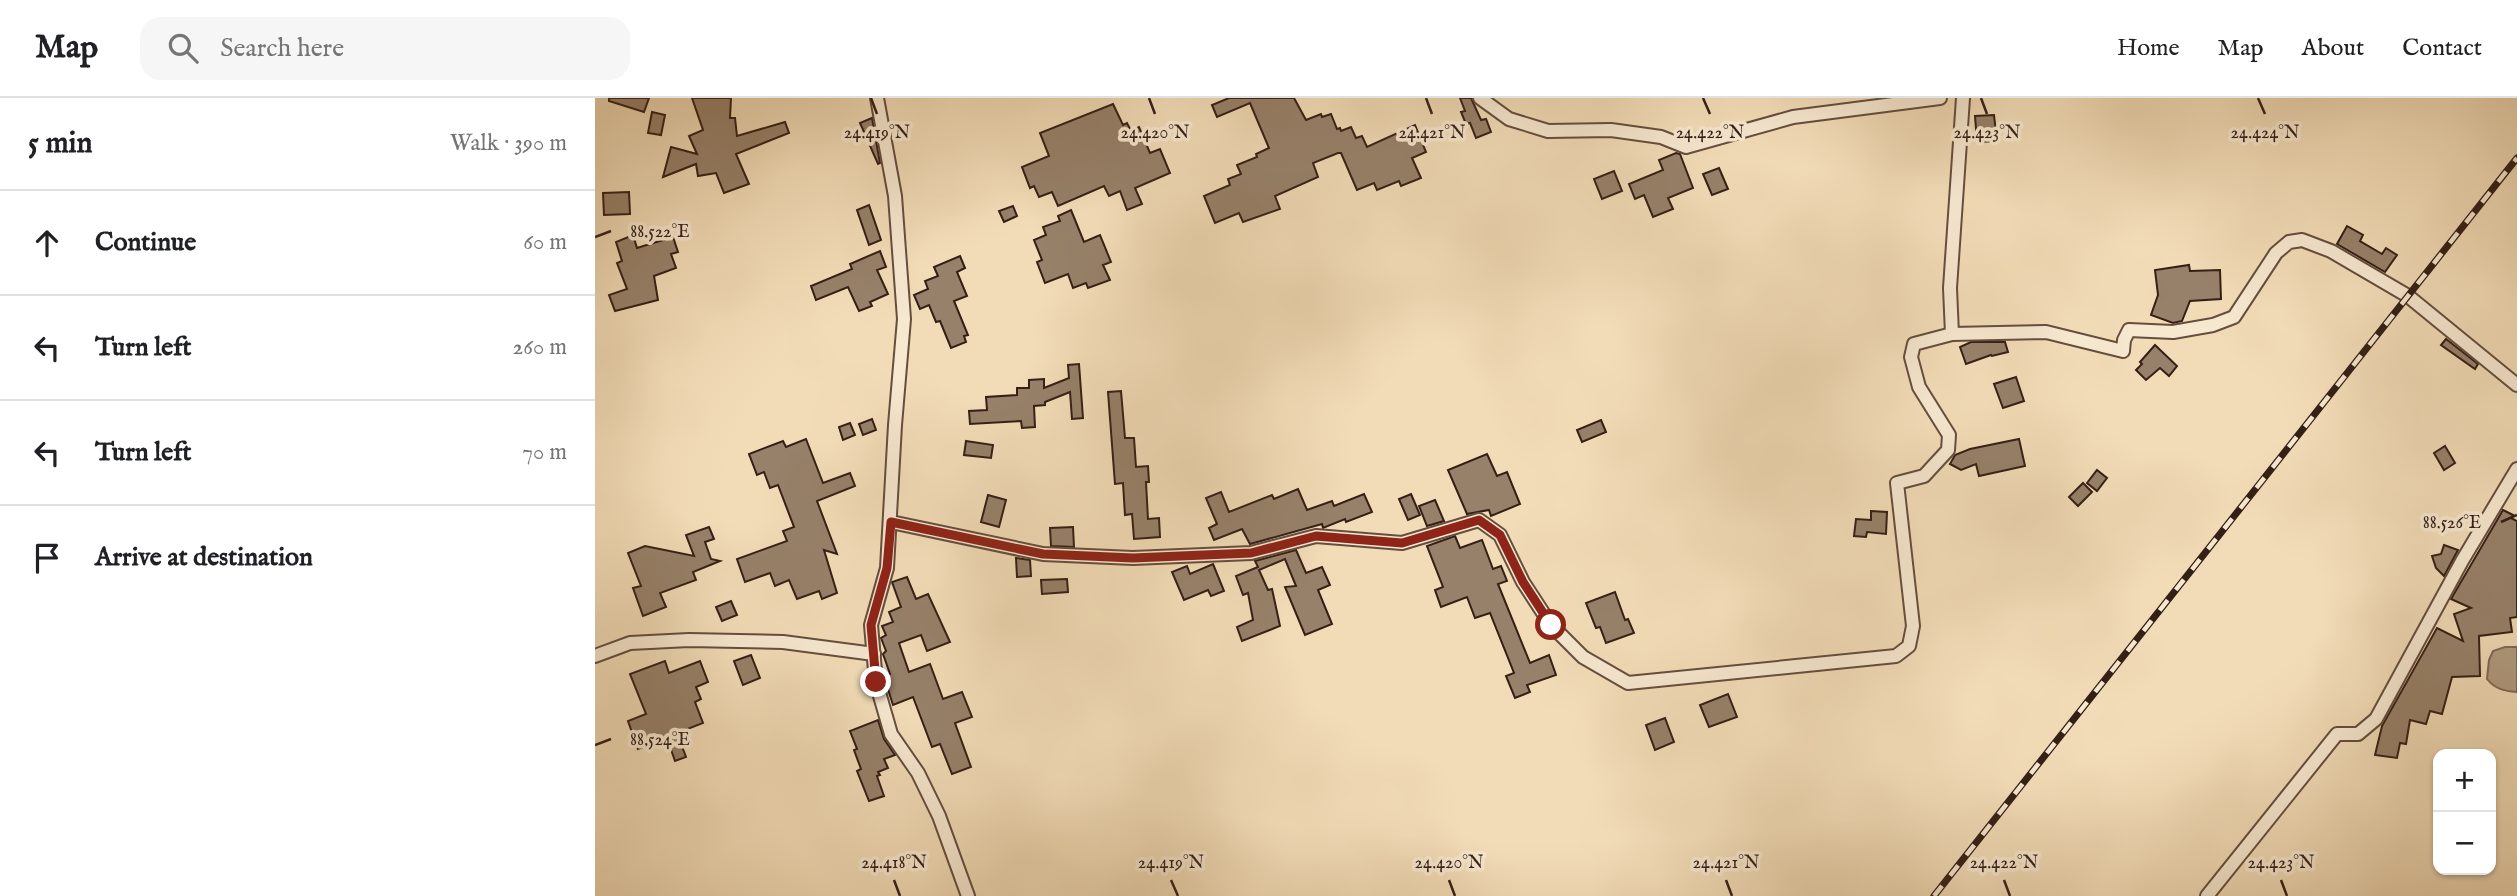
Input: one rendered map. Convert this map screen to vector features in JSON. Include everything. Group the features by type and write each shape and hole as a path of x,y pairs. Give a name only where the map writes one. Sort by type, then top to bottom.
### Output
{"street":[{"path":"877,98 895,196 904,319 887,568 871,625 876,682 891,734 918,773 939,816 968,896"},
{"path":"1480,98 1509,120 1548,131 1611,130 1661,138 1686,148 1793,117 1940,98"},
{"path":"1952,334 1950,288 1963,98"},
{"path":"891,522 1043,554 1133,558 1251,553 1316,536 1402,543 1479,520 1500,535 1523,582 1551,625 1583,657 1628,683 1896,656 1909,646 1913,626 1897,483 1924,476 1948,450 1948,435 1919,387 1911,357 1914,344 1952,334 2046,332 2123,351 2129,330 2173,332 2213,326 2234,317 2276,253 2289,242 2302,240 2331,251 2408,296 2517,385"},
{"path":"2207,896 2337,733 2358,734 2376,719 2462,561 2517,469"},
{"path":"595,656 629,643 689,640 783,642 874,654"}],"shaded area":[{"path":"2517,647 2517,692 2500,689 2487,679 2493,651"}],"building":[{"path":"609,98 649,98 644,112 609,101"},
{"path":"692,98 731,98 730,118 735,118 737,136 785,122 789,133 736,154 749,184 724,193 716,173 698,176 696,164 663,177 671,147 697,154 689,136 703,130"},
{"path":"1229,98 1294,98 1306,120 1321,114 1322,117 1331,114 1337,129 1340,128 1341,131 1351,127 1356,138 1362,136 1367,147 1415,125 1426,152 1412,158 1421,178 1401,186 1399,181 1377,190 1374,183 1357,190 1341,153 1338,153 1313,163 1318,177 1275,196 1280,209 1243,222 1239,213 1215,223 1204,196 1230,185 1228,179 1241,174 1237,165 1257,157 1256,154 1269,148 1250,103 1217,117 1212,105"},
{"path":"1460,98 1471,98 1481,120 1486,119 1491,132 1476,138 1470,123 1466,124 1461,112 1465,111"},
{"path":"1113,104 1123,125 1127,123 1131,131 1139,127 1150,153 1160,149 1170,173 1135,188 1142,204 1127,210 1120,191 1109,196 1104,186 1058,206 1052,192 1039,197 1034,186 1030,188 1022,167 1049,156 1040,133"},
{"path":"652,112 665,115 661,135 648,133"},
{"path":"1994,115 1997,141 1977,142 1975,116"},
{"path":"872,118 880,163 878,164 860,123"},
{"path":"1680,154 1693,188 1668,198 1673,209 1653,217 1644,195 1635,199 1629,184 1663,170 1659,160"},
{"path":"1719,168 1728,189 1712,195 1703,174"},
{"path":"1614,171 1622,191 1602,199 1594,179"},
{"path":"629,192 630,214 604,215 603,193"},
{"path":"869,205 881,240 869,245 857,210"},
{"path":"1013,206 1017,216 1004,222 999,211"},
{"path":"1071,210 1084,242 1100,235 1111,262 1103,265 1110,280 1088,288 1086,283 1073,288 1068,274 1045,283 1037,262 1042,260 1034,240 1046,235 1043,227 1060,221 1058,216"},
{"path":"2347,226 2363,235 2360,241 2382,254 2386,248 2397,255 2385,272 2337,244"},
{"path":"633,235 637,248 673,237 678,252 671,254 676,268 654,276 658,300 615,311 609,295 627,289 617,263 622,261 616,242"},
{"path":"880,251 886,267 877,270 888,294 870,302 872,306 859,311 848,287 816,300 811,286 852,269 850,264"},
{"path":"960,256 965,268 957,272 967,296 954,301 968,335 964,336 966,342 951,348 940,321 936,322 929,305 920,309 914,295 928,289 925,281 938,276 934,267"},
{"path":"2189,265 2190,271 2220,270 2221,299 2190,301 2182,321 2173,323 2151,315 2158,295 2155,270"},
{"path":"2446,339 2478,364 2475,369 2441,345"},
{"path":"1971,342 2005,342 2008,352 1966,364 1960,347"},
{"path":"2155,345 2177,366 2169,376 2160,368 2146,380 2136,370"},
{"path":"1079,364 1083,418 1072,419 1070,392 1045,402 1045,405 1034,406 1035,427 1022,428 1021,421 970,424 969,411 987,410 986,397 1017,395 1017,388 1029,388 1029,380 1044,379 1044,388 1069,378 1068,365"},
{"path":"2016,377 2024,401 2003,408 1994,384"},
{"path":"1121,391 1125,438 1134,438 1136,467 1148,466 1148,519 1159,518 1160,537 1134,539 1132,514 1125,515 1123,483 1115,484 1108,392"},
{"path":"872,419 876,430 863,435 859,424"},
{"path":"1601,420 1606,432 1582,442 1577,430"},
{"path":"850,423 855,435 843,440 839,427"},
{"path":"806,439 823,483 850,473 855,486 817,501 837,554 824,550 837,593 822,599 819,591 797,599 789,580 775,586 770,573 745,582 737,559 787,541 783,531 794,527 778,485 770,488 764,472 757,475 749,454 783,441 786,447"},
{"path":"2019,439 2025,466 1979,476 1976,464 1961,470 1950,464 1955,455 1970,449"},
{"path":"966,441 993,445 991,458 964,455"},
{"path":"2445,446 2455,463 2444,470 2434,453"},
{"path":"1487,454 1497,476 1507,472 1520,504 1491,516 1489,510 1467,514 1448,470"},
{"path":"2097,470 2107,478 2097,491 2087,483"},
{"path":"2083,483 2092,492 2078,506 2069,497"},
{"path":"1298,489 1307,510 1332,501 1334,506 1364,494 1372,512 1346,522 1345,519 1323,528 1322,524 1250,544 1242,529 1214,540 1209,528 1217,524 1206,498 1221,492 1229,512 1272,495 1274,499"},
{"path":"1411,494 1420,515 1408,520 1399,499"},
{"path":"988,495 1006,500 999,527 981,522"},
{"path":"1435,500 1444,521 1427,526 1419,506"},
{"path":"2503,510 2513,515 2511,518 2517,521 2517,617 2510,618 2512,632 2479,636 2480,676 2452,677 2442,714 2430,711 2426,724 2410,720 2406,744 2400,743 2397,758 2375,755 2382,726 2437,628 2463,641 2454,614 2471,608 2451,599"},
{"path":"1871,511 1887,512 1886,534 1867,532 1866,537 1854,536 1856,519 1871,520"},
{"path":"709,527 714,539 705,542 711,559 720,561 693,572 696,580 660,593 666,607 643,616 633,588 641,586 628,553 645,546 694,556 686,535"},
{"path":"1073,527 1074,547 1051,546 1050,528"},
{"path":"1455,536 1460,548 1482,540 1493,569 1501,566 1507,581 1498,584 1530,663 1549,655 1556,675 1527,685 1530,692 1515,698 1506,676 1514,673 1490,613 1475,618 1467,597 1441,607 1435,590 1443,587 1427,546"},
{"path":"2444,545 2458,550 2444,576 2436,568 2432,556 2441,554"},
{"path":"1296,550 1306,573 1322,567 1330,585 1318,590 1332,624 1305,635 1285,587 1296,586 1285,559 1259,570 1268,590 1272,589 1280,626 1242,641 1237,627 1253,620 1248,593 1243,595 1236,576 1258,567 1255,561"},
{"path":"1016,558 1030,560 1031,576 1017,577"},
{"path":"1213,564 1224,591 1211,596 1208,590 1184,600 1172,572 1187,566 1190,574"},
{"path":"907,577 916,599 928,594 950,642 927,651 921,635 899,643 909,672 930,664 943,699 962,692 972,717 955,723 971,767 952,774 940,744 932,747 913,697 893,705 884,677 890,674 883,654 886,651 881,638 886,635 882,626 893,622 889,612 901,607 892,582"},
{"path":"1067,579 1068,592 1042,594 1041,580"},
{"path":"1615,592 1625,620 1628,619 1634,633 1606,643 1600,627 1596,628 1586,603"},
{"path":"731,601 737,615 722,621 716,607"},
{"path":"751,655 760,678 743,685 734,661"},
{"path":"665,661 669,673 700,661 708,682 696,687 701,699 695,702 703,723 677,733 686,757 675,761 667,738 638,749 628,721 646,714 630,674"},
{"path":"1728,694 1737,717 1709,727 1700,705"},
{"path":"1665,718 1674,742 1655,750 1646,725"},
{"path":"878,720 884,739 895,755 884,759 888,768 878,772 884,796 869,801 857,771 861,769 850,731"}],"railway":[{"path":"1934,896 2517,158"}],"route":[{"path":"876,682 871,625 887,568 891,522 1043,554 1133,558 1251,553 1316,536 1402,543 1479,520 1500,535 1523,582 1551,625"}]}
